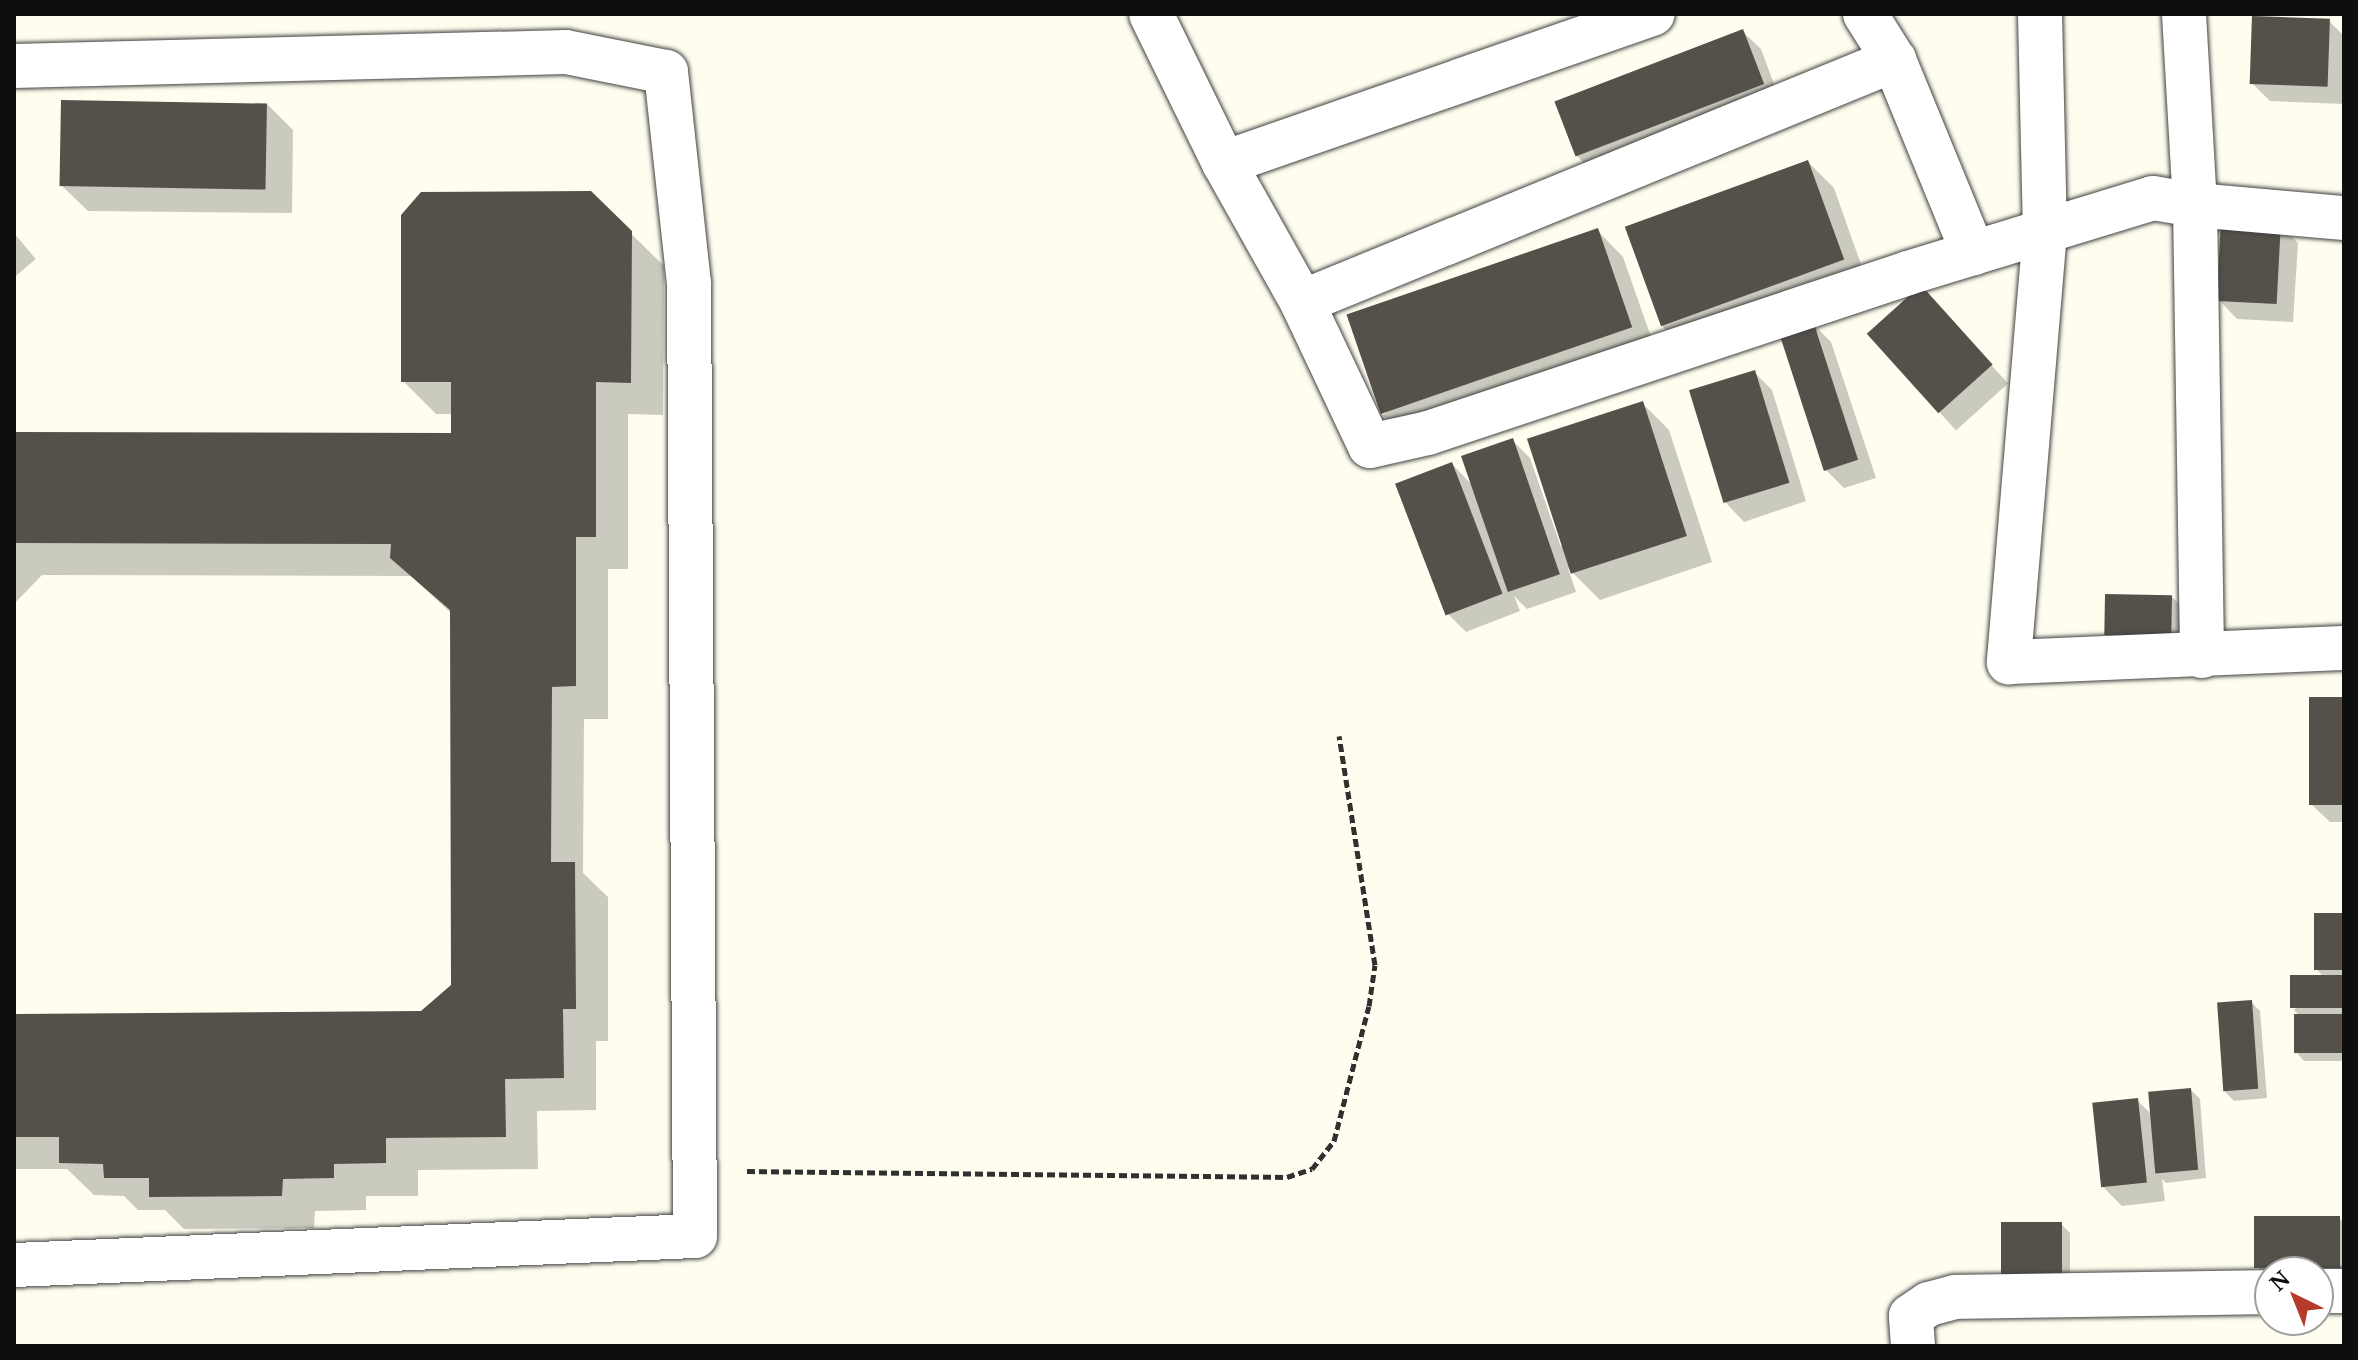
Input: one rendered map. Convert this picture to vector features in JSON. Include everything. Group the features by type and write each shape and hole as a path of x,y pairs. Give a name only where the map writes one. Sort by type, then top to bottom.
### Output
{"street":[{"path":"1224,163 1653,14"},
{"path":"1865,14 1894,60 1973,253"},
{"path":"2040,14 2045,231 2009,662 2344,648"},
{"path":"2184,14 2195,205 2202,656"},
{"path":"1157,16 1224,163 1302,302 1370,446 1428,433 1973,253 2153,198 2195,205 2344,218"},
{"path":"14,66 566,52 666,72 689,283 695,1170 695,1236 14,1265"},
{"path":"1302,302 1894,60"},
{"path":"1913,1346 1911,1316 1929,1304 1955,1297 2254,1292"}],"path":[{"path":"695,1170 1287,1177 1312,1169 1334,1141 1369,1006 1375,965 1339,736"}],"building":[{"path":"2252,16 2330,19 2328,87 2250,84"},
{"path":"1743,29 1764,84 1576,156 1554,101"},
{"path":"61,100 267,104 265,190 59,186"},
{"path":"1808,160 1844,260 1661,326 1625,227"},
{"path":"591,191 632,231 631,383 596,382 596,537 576,537 576,686 552,687 551,862 575,862 576,1009 563,1009 564,1078 505,1079 506,1137 386,1138 386,1163 334,1164 334,1178 283,1179 282,1196 149,1197 149,1178 104,1178 103,1164 59,1163 59,1137 14,1137 14,1014 421,1011 451,985 450,610 390,558 391,544 14,543 14,432 451,433 451,382 401,382 401,215 421,192"},
{"path":"2221,219 2281,222 2277,304 2217,301"},
{"path":"1598,228 1632,327 1381,414 1346,315"},
{"path":"1921,285 1993,365 1938,413 1867,334"},
{"path":"1813,321 1858,460 1824,471 1779,332"},
{"path":"1755,370 1789,483 1724,503 1689,390"},
{"path":"1643,401 1687,536 1571,574 1527,439"},
{"path":"1513,438 1560,574 1508,592 1461,456"},
{"path":"1452,462 1503,594 1446,615 1395,484"},
{"path":"2105,594 2172,595 2171,636 2104,635"},
{"path":"2309,697 2344,697 2344,805 2309,805"},
{"path":"2314,913 2344,913 2344,970 2314,970"},
{"path":"2290,975 2344,975 2344,1008 2290,1008"},
{"path":"2252,1000 2258,1089 2223,1091 2217,1002"},
{"path":"2294,1014 2344,1014 2344,1053 2294,1053"},
{"path":"2191,1088 2198,1170 2155,1173 2148,1092"},
{"path":"2138,1098 2147,1183 2101,1187 2092,1103"},
{"path":"2254,1216 2340,1216 2340,1268 2334,1268 2334,1256 2254,1256"},
{"path":"2001,1222 2062,1222 2062,1278 2001,1278"}]}
